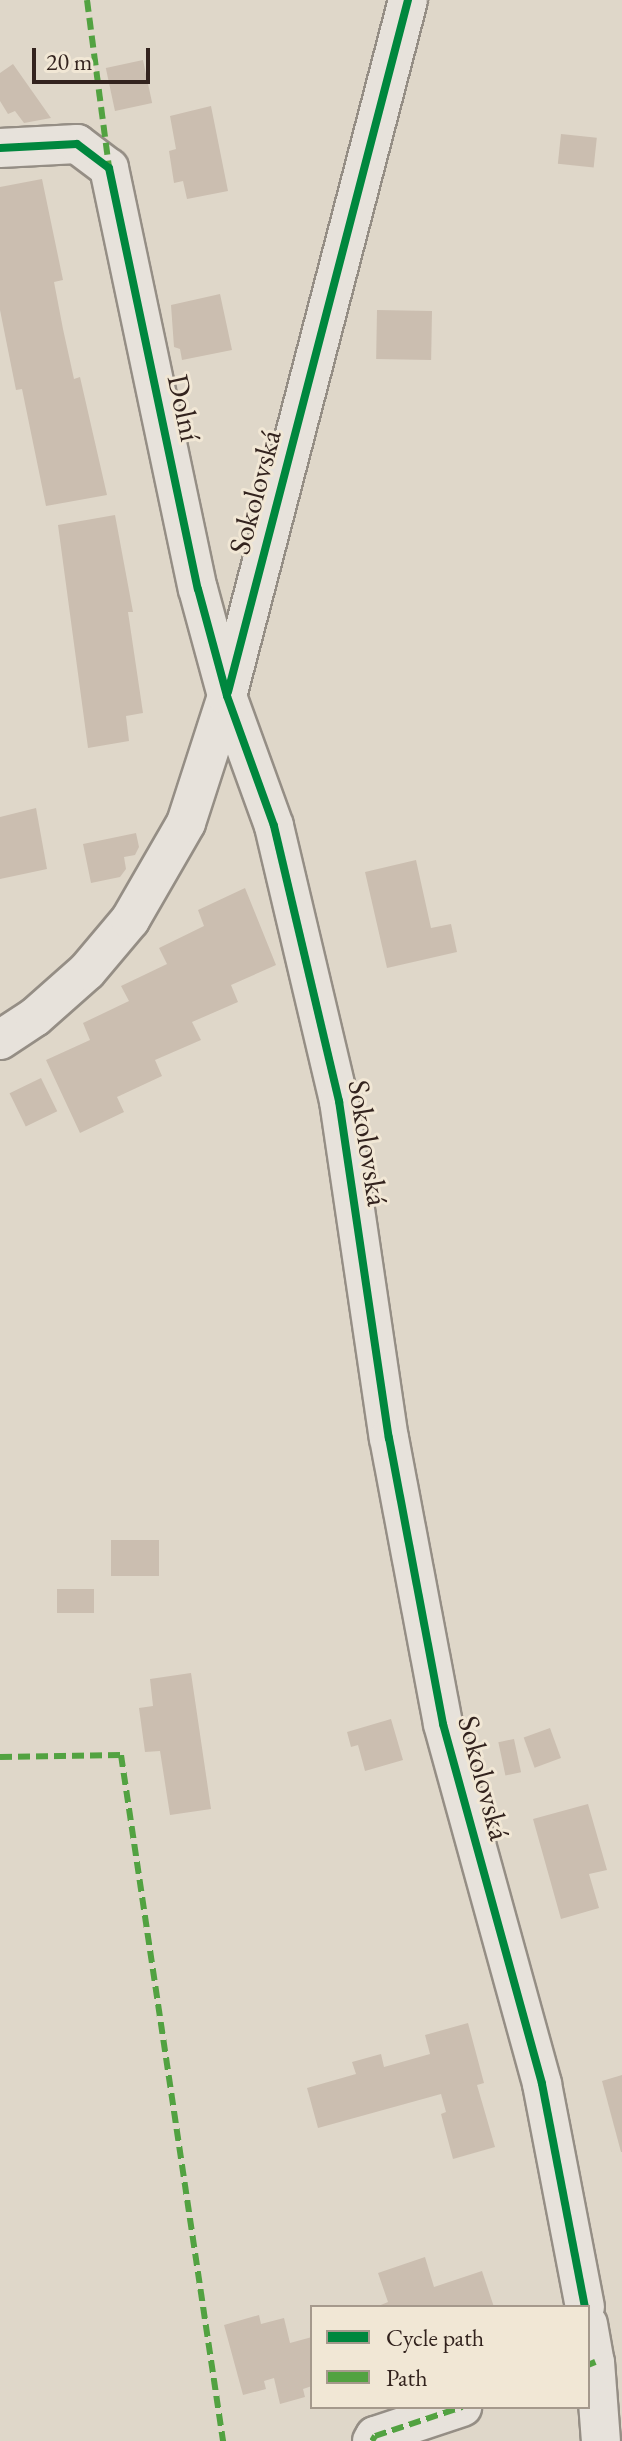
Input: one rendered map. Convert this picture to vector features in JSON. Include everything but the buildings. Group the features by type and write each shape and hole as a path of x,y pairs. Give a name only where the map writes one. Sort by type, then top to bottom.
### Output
{"street":[{"name":"Sokolovská","path":"408,0 227,696 274,826 339,1101 389,1438 443,1724 542,2084 585,2305"},
{"name":"Dolní","path":"0,148 77,144 109,168 198,589 227,696"},
{"path":"0,1040 35,1017 87,971 130,920 186,823 227,696"},
{"path":"590,2329 602,2361 601,2441"},
{"path":"372,2441 375,2436 456,2409"}],"marked path":[{"path":"87,0 109,168"},
{"path":"0,1757 121,1755 223,2441"},
{"path":"590,2364 595,2362"},
{"path":"372,2441 375,2436 456,2409"}],"cycle path":[{"path":"228,692 408,0"},
{"path":"0,148 77,144 109,168 198,589 227,696 274,826 339,1101 389,1438 443,1724 542,2084 585,2305"}]}
